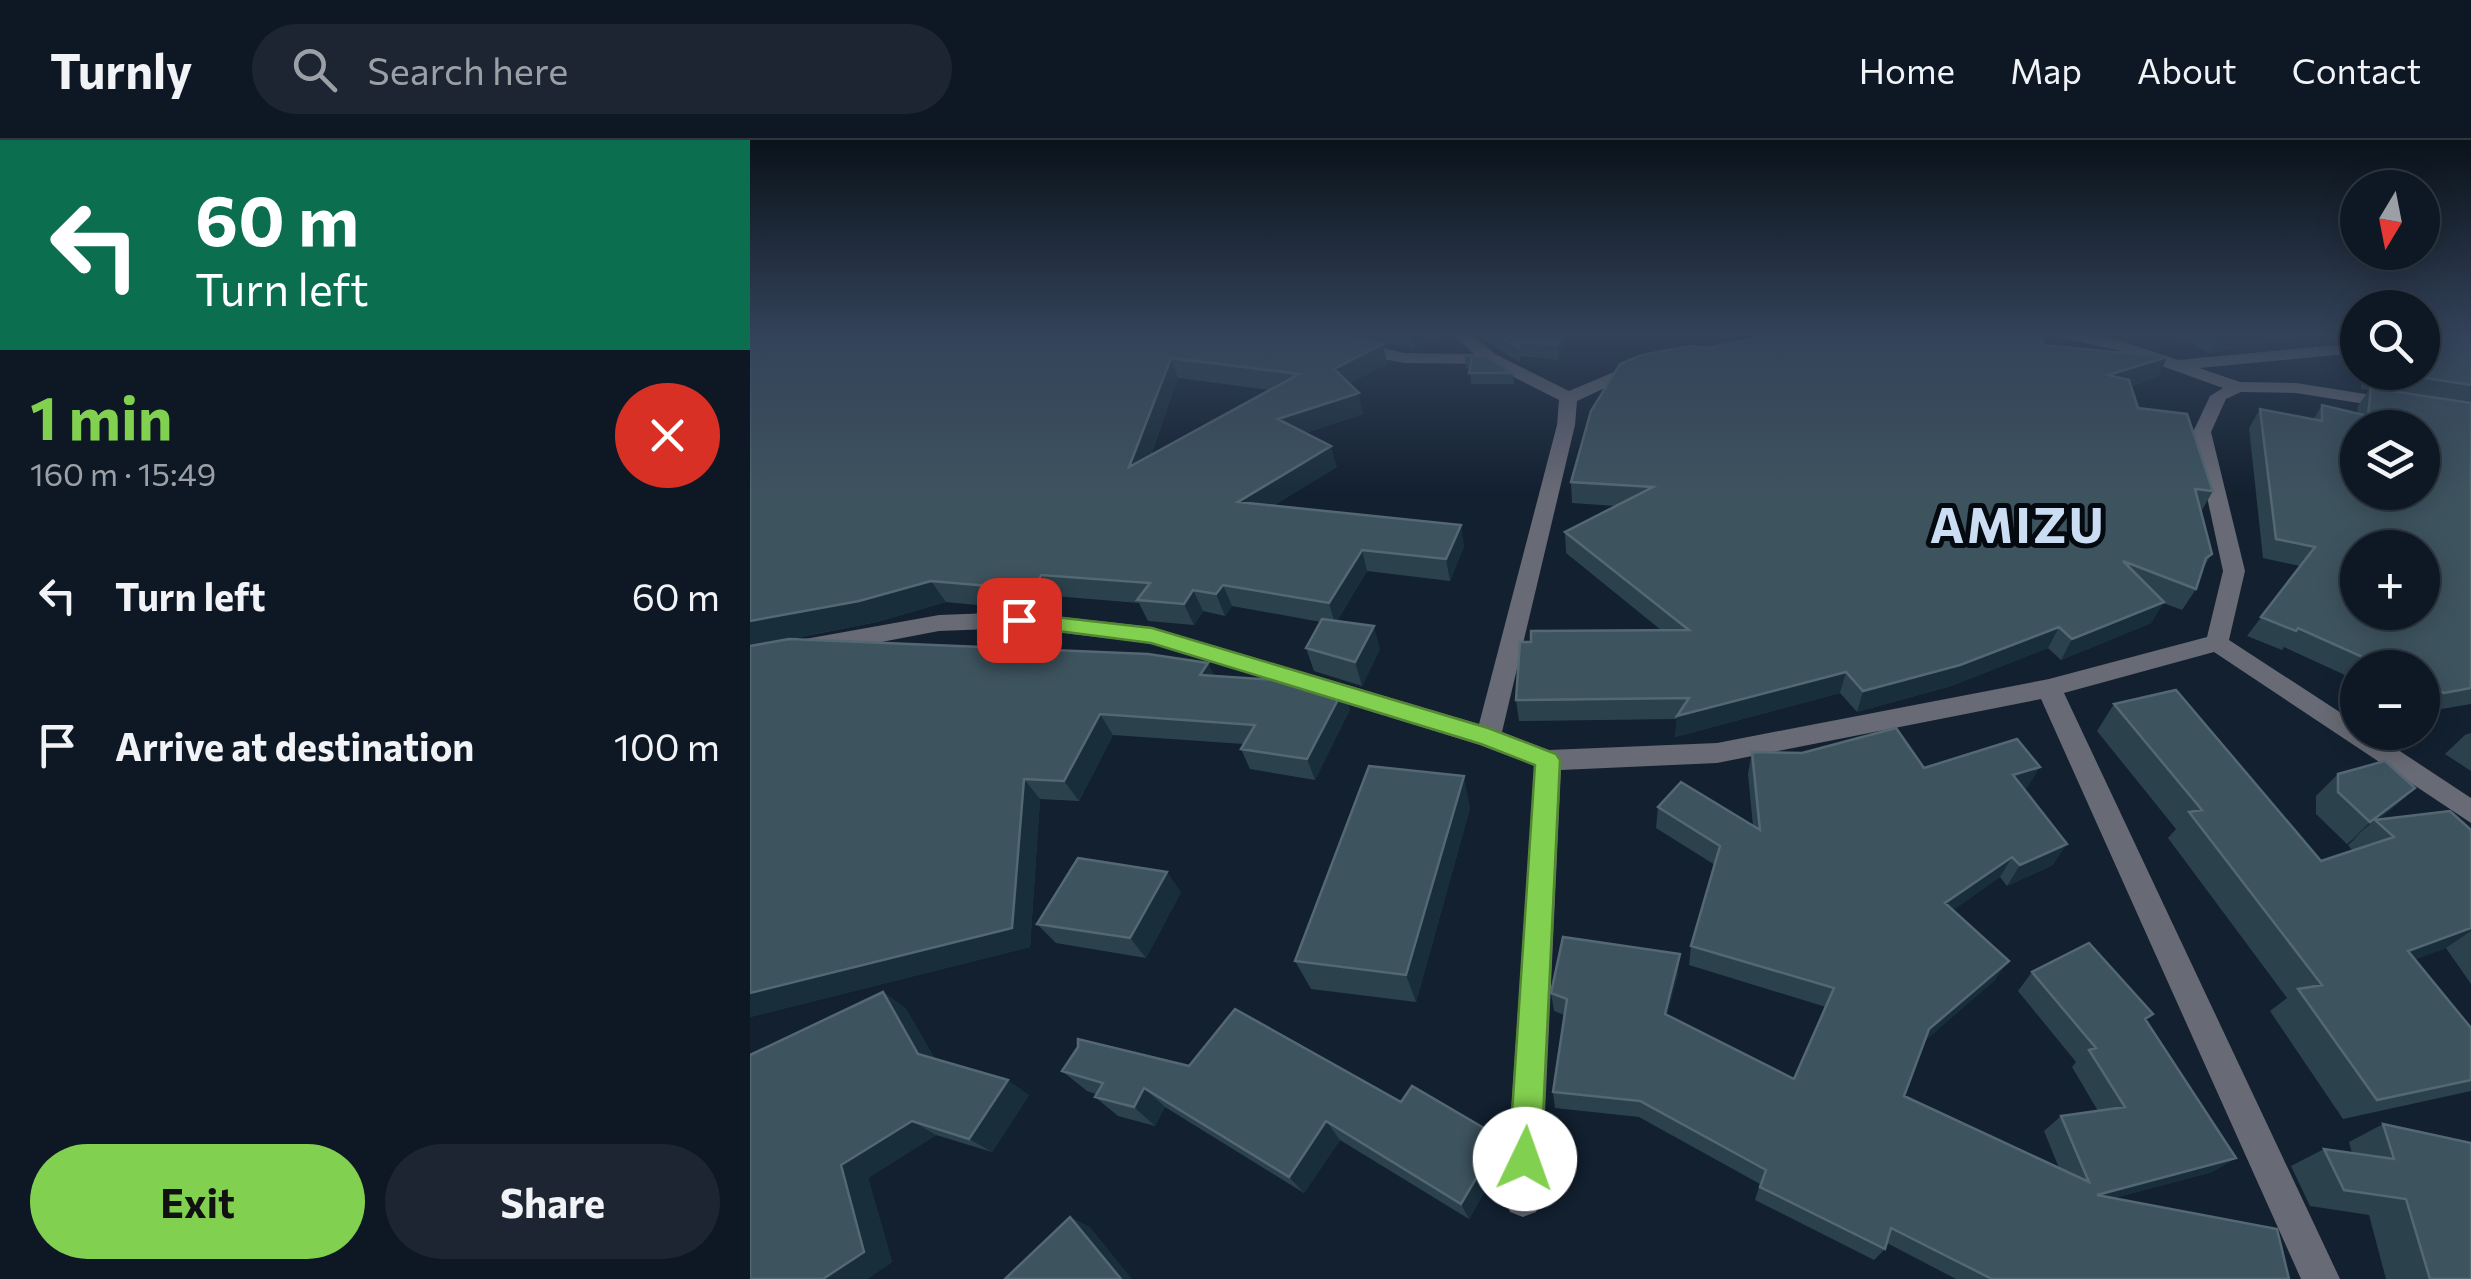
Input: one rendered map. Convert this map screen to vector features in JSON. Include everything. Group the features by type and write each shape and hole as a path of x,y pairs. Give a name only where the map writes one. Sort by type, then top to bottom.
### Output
{"street":[{"path":"1547,387 1568,398"},
{"path":"1568,398 1591,387"},
{"path":"2216,643 2234,570 2202,432 2219,396 2238,387"},
{"path":"2247,387 2296,388 2427,408"},
{"path":"1488,737 1559,454 1568,398"},
{"path":"750,658 939,623 1019,620 1152,635 1488,737 1548,760 1717,752 2050,688 2216,643 2471,812"},
{"path":"2050,688 2321,1279"},
{"path":"1523,1199 1548,760"}],"building":[{"path":"750,387 1160,387 1129,467 1275,387 1353,387 1359,393 1278,419 1331,446 1238,502 1461,525 1446,559 1362,550 1329,603 1223,585 1216,594 1193,590 1184,604 1137,600 1150,583 1041,575 1035,590 931,581 859,601 750,621"},
{"path":"1606,387 2131,387 2138,408 2187,414 2213,491 2195,489 2212,554 2206,558 2196,589 2123,561 2164,602 2072,639 2059,627 1960,665 1863,691 1846,672 1677,716 1689,698 1516,700 1520,642 1531,642 1531,631 1689,630 1565,532 1653,487 1571,482 1591,411"},
{"path":"2371,390 2471,403 2471,688 2440,691 2440,650 2347,650 2261,617 2315,547 2276,539 2260,409 2322,421 2322,405 2343,410 2340,510 2440,510 2440,410 2369,410"},
{"path":"1322,619 1374,626 1355,662 1306,648"},
{"path":"789,639 1148,654 1208,663 1200,675 1290,681 1294,673 1344,688 1307,759 1241,749 1255,725 1100,714 1064,781 1024,779 1012,928 750,993 750,646"},
{"path":"2176,690 2321,861 2394,837 2375,820 2450,811 2471,830 2471,928 2408,951 2471,1028 2471,1080 2377,1100 2298,989 2322,985 2189,812 2202,810 2114,704"},
{"path":"1896,728 1924,768 2017,739 2040,767 2013,775 2067,844 2020,865 2012,857 1945,903 2009,961 1929,1029 1904,1096 2089,1182 2061,1116 2125,1107 2089,1050 2096,1048 2032,972 2089,943 2153,1014 2145,1019 2236,1158 2097,1195 2277,1229 2289,1279 1992,1279 1891,1228 1885,1249 1760,1187 1766,1170 1640,1101 1553,1092 1567,999 1551,993 1563,937 1680,954 1665,1014 1794,1079 1834,988 1691,946 1720,846 1658,807 1681,782 1760,830 1752,752 1802,753"},
{"path":"2385,761 2415,788 2370,822 2338,792 2338,774"},
{"path":"1369,766 1464,776 1406,975 1295,961"},
{"path":"1078,858 1167,872 1130,938 1037,924"},
{"path":"883,992 918,1054 1008,1080 969,1139 912,1121 841,1165 864,1252 823,1279 750,1279 750,1055"},
{"path":"1235,1009 1401,1102 1412,1086 1494,1134 1494,1148 1461,1204 1326,1121 1289,1177 1144,1088 1134,1107 1095,1097 1103,1083 1062,1071 1078,1047 1078,1039 1189,1066"},
{"path":"2383,1124 2471,1143 2471,1279 2430,1279 2406,1199 2344,1190 2324,1149 2394,1159"},
{"path":"1070,1217 1121,1279 1005,1279"}],"district":[{"name":"AMIZU","path":"2018,526"}],"route":[{"path":"1019,620 1152,635 1488,737 1548,760 1525,1159"}]}
